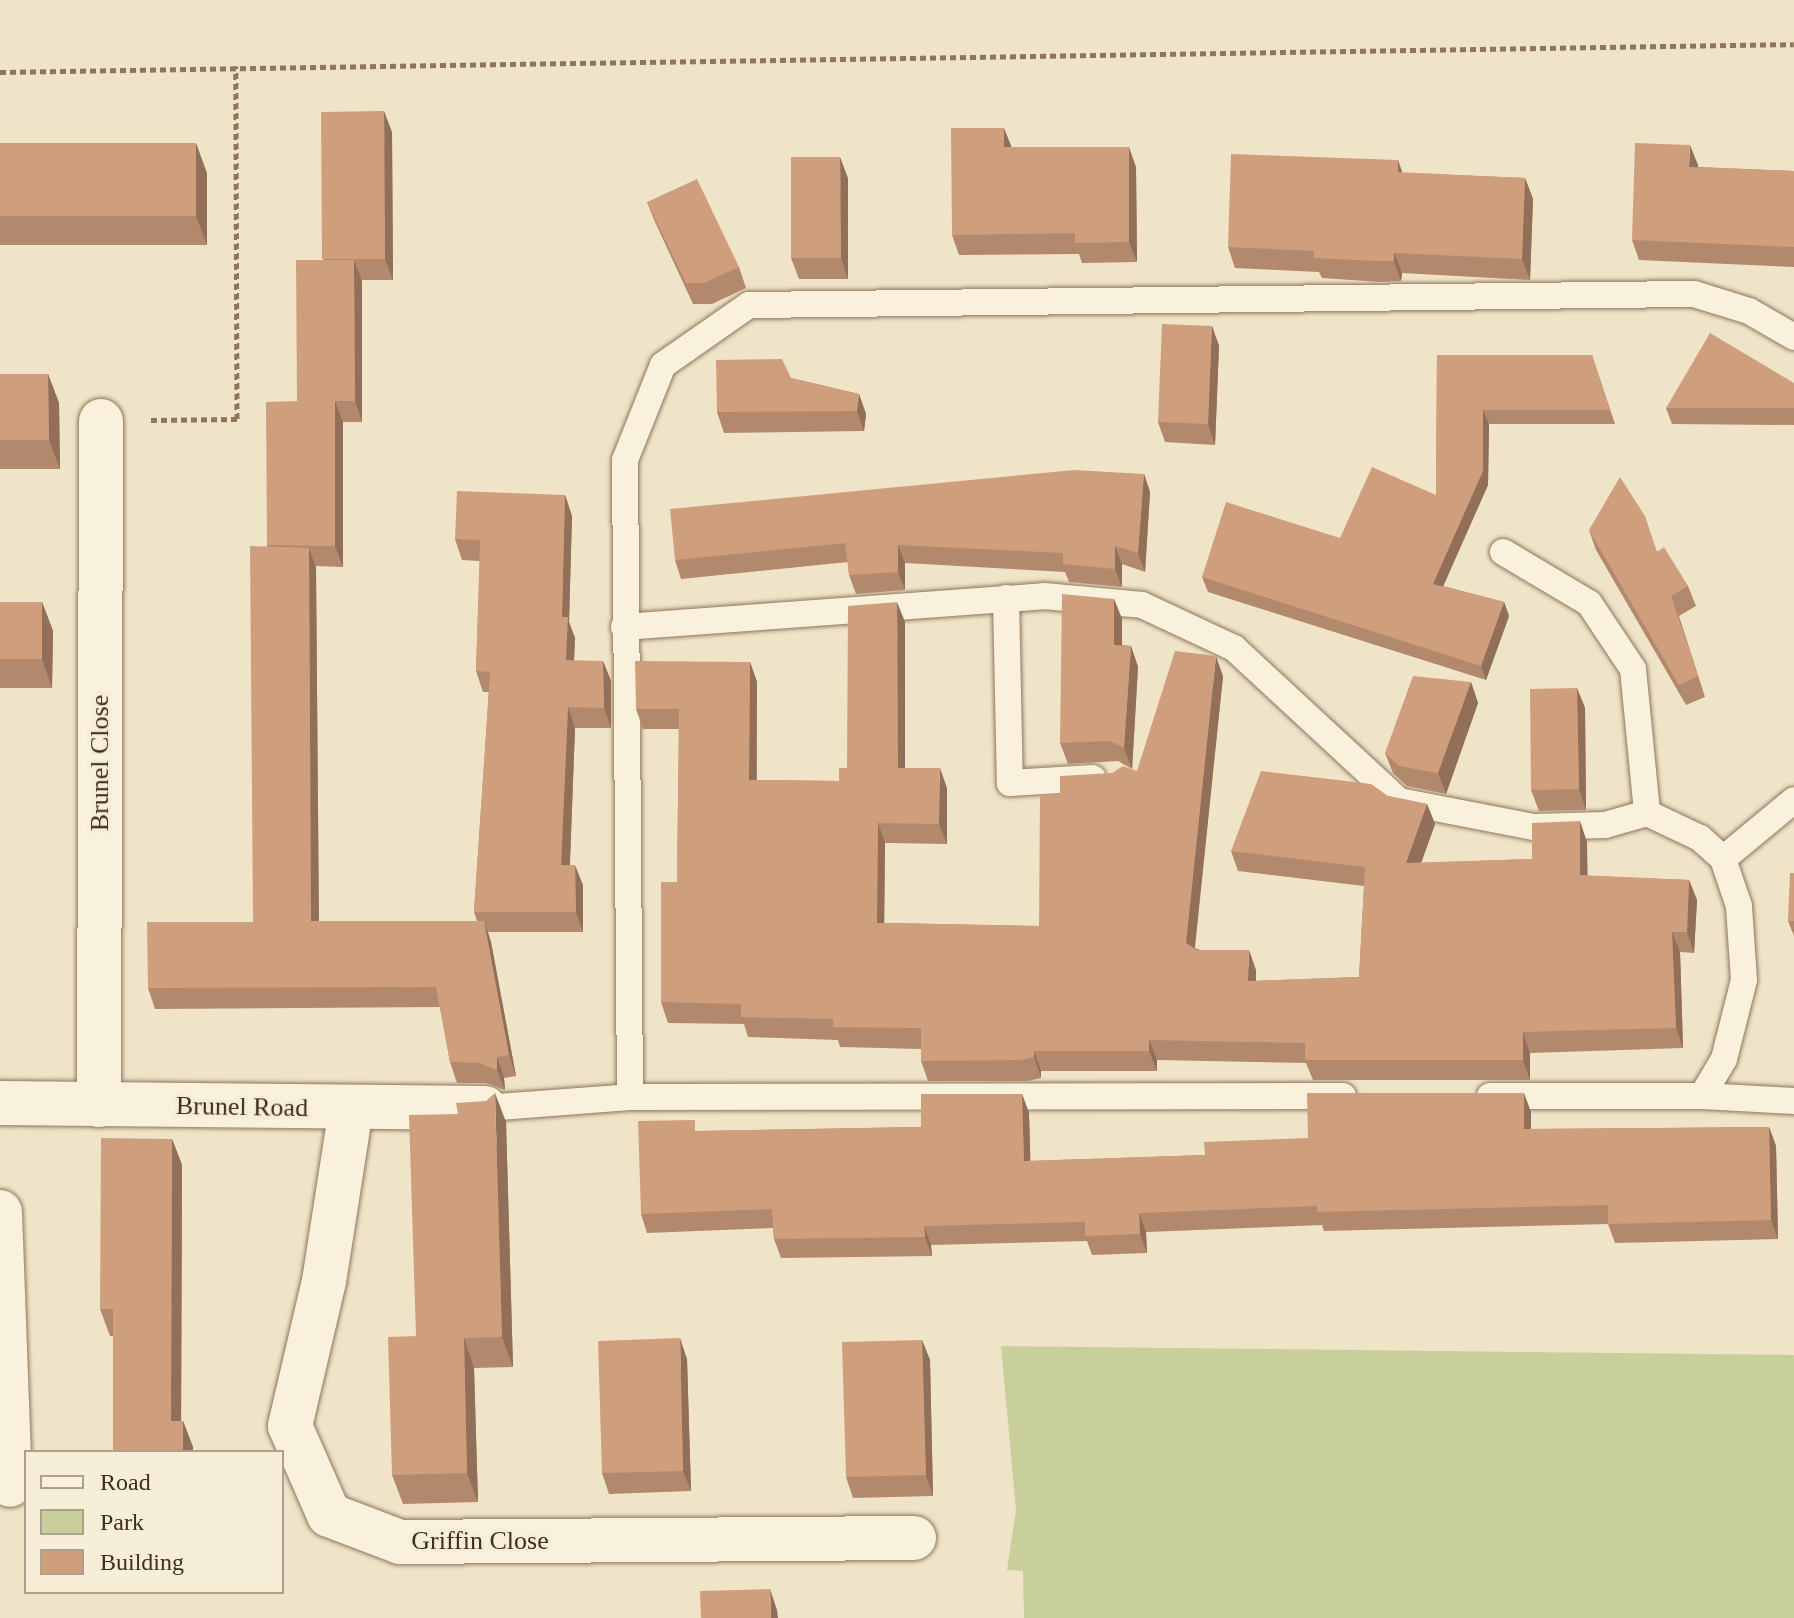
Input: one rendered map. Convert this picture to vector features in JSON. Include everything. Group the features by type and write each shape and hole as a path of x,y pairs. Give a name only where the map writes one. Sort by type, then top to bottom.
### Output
{"street":[{"name":"Brunel Close","path":"99,1105 101,421"},
{"name":"Brunel Road","path":"0,1103 485,1108"},
{"name":"Griffin Close","path":"351,1109 324,1281 290,1426 329,1515 400,1542 914,1538"},
{"path":"0,1212 10,1485"}],"lane":[{"path":"630,1097 625,460 663,365 749,305 1694,294 1749,311 1794,337"},
{"path":"1503,552 1589,603 1633,669 1647,813"},
{"path":"624,627 1006,598 1142,605 1234,648 1399,801 1534,827 1605,825 1647,813 1700,838 1723,859 1739,906 1744,980 1724,1059 1702,1096"},
{"path":"1006,598 1010,783 1118,777"},
{"path":"1723,859 1794,800"},
{"path":"485,1108 630,1097 1371,1096"},
{"path":"1466,1096 1702,1096 1794,1101"}],"path":[{"path":"0,72 1794,44"},
{"path":"101,421 237,419 236,66"}],"green space":[{"path":"1001,1346 1794,1355 1794,1618 1024,1618 1023,1571 1007,1570 1016,1510"}],"building":[{"path":"384,111 385,259 322,259 321,112"},
{"path":"951,128 1004,128 1004,147 1129,147 1129,242 1075,243 1075,233 952,235"},
{"path":"0,143 196,143 196,216 0,216"},
{"path":"1635,143 1690,145 1689,167 1794,171 1794,247 1632,240"},
{"path":"1231,154 1398,160 1398,172 1525,178 1522,259 1394,253 1394,261 1374,261 1314,258 1314,251 1228,247"},
{"path":"791,157 840,157 841,258 791,258"},
{"path":"697,179 739,267 704,283 686,283 647,202"},
{"path":"296,260 354,260 355,401 335,401 335,546 267,545 266,402 297,401"},
{"path":"1162,324 1212,326 1208,424 1158,422"},
{"path":"1710,333 1794,383 1794,408 1666,408"},
{"path":"1437,355 1592,355 1610,410 1483,410 1483,471 1433,584 1504,602 1481,666 1202,577 1226,502 1340,538 1372,467 1436,495"},
{"path":"782,359 791,378 859,394 857,411 717,412 716,360"},
{"path":"0,374 48,374 49,440 0,440"},
{"path":"1074,470 1144,474 1138,553 1115,546 1115,569 1063,564 1063,553 898,545 898,572 849,575 845,543 675,560 670,509"},
{"path":"1620,477 1645,516 1657,552 1664,547 1688,586 1671,596 1698,676 1679,685 1589,530"},
{"path":"457,491 565,495 562,617 568,617 566,660 603,661 604,708 568,707 561,865 575,865 576,912 474,912 490,672 476,671 480,540 455,539"},
{"path":"250,546 309,548 311,921 484,921 509,1055 497,1057 497,1070 479,1063 450,1062 436,987 148,988 147,922 253,922"},
{"path":"1062,594 1114,599 1114,645 1131,646 1124,748 1110,741 1060,743"},
{"path":"0,602 42,602 42,659 0,659"},
{"path":"897,602 898,768 940,768 939,824 878,823 877,923 1039,926 1040,795 1060,795 1060,776 1112,773 1123,766 1137,771 1175,651 1216,656 1186,943 1197,950 1249,950 1248,981 1359,977 1365,867 1231,851 1261,771 1371,784 1388,796 1427,804 1406,863 1532,859 1532,823 1580,821 1580,875 1689,880 1687,932 1672,932 1676,1028 1523,1032 1523,1060 1305,1060 1305,1043 1149,1040 1149,1051 1034,1051 1034,1057 1021,1060 921,1061 921,1028 833,1027 833,1019 741,1017 741,1004 661,1002 661,882 677,882 679,709 636,709 635,661 750,662 749,780 839,781 839,768 847,768 848,606"},
{"path":"1413,676 1471,682 1438,773 1399,766 1385,753"},
{"path":"1577,688 1579,789 1531,790 1530,689"},
{"path":"1790,873 1794,873 1794,921 1788,921"},
{"path":"495,1093 502,1337 464,1338 467,1473 392,1475 388,1337 416,1336 409,1115 458,1114 456,1103 486,1101"},
{"path":"1307,1093 1524,1093 1524,1129 1769,1127 1771,1220 1608,1224 1608,1205 1317,1212 1317,1206 1139,1213 1140,1234 1085,1236 1085,1222 924,1226 925,1237 774,1239 772,1209 641,1214 638,1121 695,1120 695,1131 921,1127 921,1094 1022,1094 1024,1161 1205,1155 1204,1142 1308,1138"},
{"path":"101,1138 172,1139 171,1421 183,1421 183,1450 113,1450 113,1309 100,1309"},
{"path":"680,1338 683,1471 602,1473 598,1341"},
{"path":"922,1340 926,1475 846,1477 842,1342"},
{"path":"770,1589 771,1618 701,1618 700,1591"}]}
